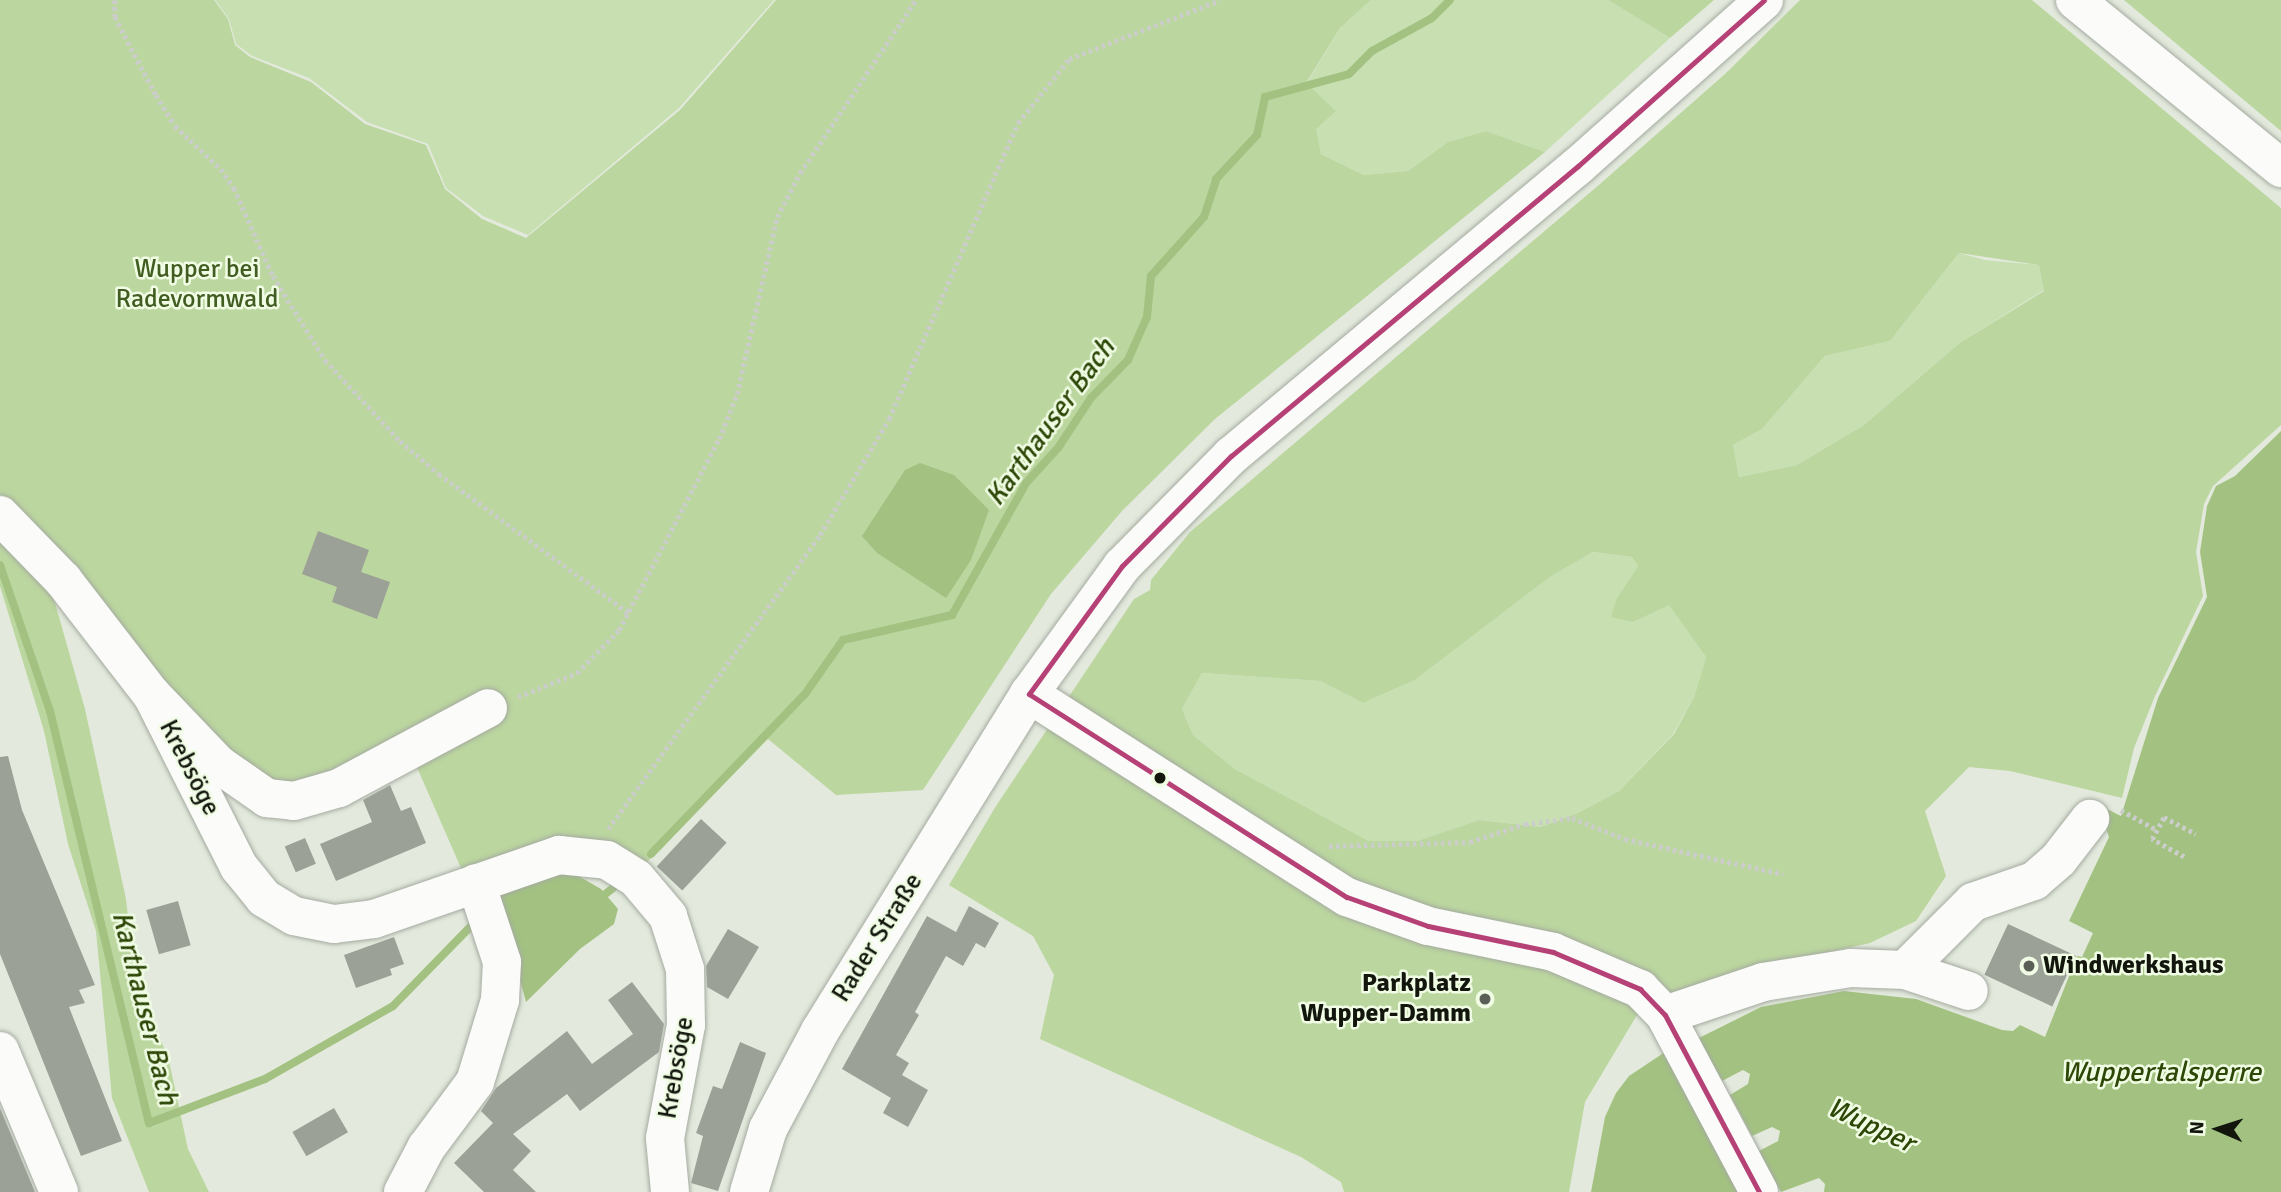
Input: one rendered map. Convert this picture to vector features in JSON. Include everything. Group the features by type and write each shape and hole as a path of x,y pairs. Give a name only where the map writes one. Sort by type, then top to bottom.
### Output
{"street":[{"name":"Rader Straße","path":"749,1192 760,1150 793,1079 1030,694 1122,566 1231,456 1578,166 1765,0"},
{"path":"2075,0 2281,168"},
{"name":"Krebsöge","path":"0,515 64,580 152,695 243,783 267,798 294,801 339,788 488,708"},
{"path":"1030,694 1346,897 1428,926 1553,952 1640,989 1665,1015 1759,1192"},
{"name":"Krebsöge","path":"152,695 239,867 277,908 315,923 351,924 542,859 589,856 618,864 645,887 668,916 683,957 686,1024 665,1138 670,1192"},
{"path":"1905,970 1973,902 2034,881 2107,815"},
{"path":"403,1192 426,1148 475,1082 500,1000 502,962 476,883"},
{"path":"1665,1015 1807,973 1851,968 1905,970 1969,991"},
{"path":"0,1051 59,1192"}],"path":[{"path":"115,0 115,17 156,95 175,126 221,169 234,188 274,276 325,360 400,441 439,474 629,613"},
{"path":"488,708 577,673 594,660 629,613 719,439 737,394 777,216 800,173 916,0"},
{"path":"589,856 820,535 889,419 1018,123 1069,59 1220,0"},
{"path":"2107,815 2157,830"},
{"path":"2184,857 2152,839 2164,817 2196,834"},
{"path":"1318,845 1351,849 1470,842 1525,824 1572,818 1625,839 1783,874"}],"shaded area":[{"path":"215,0 774,0 679,108 528,235 483,216 446,188 428,144 367,122 309,78 252,56 236,44 229,19"},
{"path":"1371,0 1608,0 1670,38 1545,152 1486,131 1448,142 1408,171 1364,175 1321,154 1306,84 1340,28"},
{"path":"1959,253 1985,260 2039,265 2044,290 1961,342 1864,425 1797,465 1739,477 1733,445 1762,429 1825,356 1890,341"},
{"path":"1593,552 1632,557 1638,566 1617,598 1633,622 1669,604 1706,657 1694,697 1673,734 1619,791 1578,813 1541,827 1479,820 1417,841 1369,841 1235,769 1193,735 1182,709 1202,673 1320,681 1363,703 1415,680 1550,577"}],"green space":[{"name":"Wupper bei Radevormwald","path":"0,0 214,0 228,19 235,45 250,57 311,82 365,124 426,145 445,189 482,219 526,238 680,110 776,0 1371,0 1340,28 1306,83 1336,111 1316,129 1321,154 1364,175 1408,171 1448,142 1486,131 1545,152 1215,419 1122,511 1051,594 923,790 836,795 768,739 641,868 464,875 409,749 270,794 52,592 85,709 126,899 134,972 169,1061 188,1149 209,1192 149,1192 112,1098 96,931 68,844 44,731 0,586"},
{"path":"1608,0 1714,0 1670,38"},
{"path":"1800,0 2032,0 2281,208 2281,425 2213,486 2204,504 2196,552 2203,596 2155,696 2134,748 2122,798 2010,771 1969,767 1925,811 1946,876 1916,921 1870,943 1784,962 1637,1015 1585,1102 1569,1192 1344,1192 1341,1182 1301,1157 1040,1039 1054,975 1033,936 949,885 996,806 1134,599 1150,590 1151,580 1190,532 1600,184 1725,74","holes":["1959,253 2039,265 2044,291 1961,342 1864,425 1797,465 1739,477 1733,445 1762,429 1825,356 1890,341","1593,552 1632,557 1638,566 1617,598 1611,617 1633,622 1669,605 1706,657 1694,697 1674,734 1619,791 1578,813 1541,827 1479,820 1417,841 1369,841 1235,769 1193,735 1182,709 1202,673 1320,681 1363,703 1415,680 1550,577"]},
{"path":"2124,0 2281,0 2281,131"}],"water":[{"name":"Wuppertalsperre","path":"2281,431 2281,1192 1824,1192 1825,1184 1819,1178 1781,1192 1759,1151 1778,1141 1780,1131 1772,1127 1752,1136 1730,1095 1748,1084 1750,1074 1743,1070 1722,1081 1699,1038 1761,1007 1844,991 1916,999 2002,1030 2013,1031 2020,1025 2045,1037 2077,956 2082,957 2093,933 2069,921 2109,837 2099,809 2101,806 2121,816 2158,698 2207,597 2200,552 2207,506 2216,486 2235,476"},
{"path":"920,463 954,475 989,510 971,560 946,598 877,553 862,536 905,470"},
{"path":"575,874 601,889 618,909 614,924 580,949 526,1002 496,891 535,876"},
{"path":"1665,1052 1738,1192 1591,1192 1605,1117 1616,1093 1629,1076"}],"building":[{"path":"318,531 369,550 361,572 390,582 377,619 332,602 337,587 302,574"},
{"path":"8,756 22,810 95,985 79,990 85,1003 69,1007 122,1141 81,1156 0,954 0,757"},
{"path":"390,785 401,811 411,807 426,843 336,881 320,844 372,822 363,800"},
{"path":"701,819 727,843 682,890 657,867"},
{"path":"305,838 316,864 296,872 285,847"},
{"path":"178,901 191,945 159,954 146,910"},
{"path":"969,906 999,923 985,948 976,943 963,966 946,956 915,1012 919,1015 896,1055 909,1063 902,1075 928,1090 908,1127 883,1113 891,1098 842,1069 927,916 956,932"},
{"name":"Windwerkshaus","path":"2008,924 2076,956 2052,1006 1984,975"},
{"path":"728,929 759,947 728,999 707,987 706,966"},
{"path":"394,937 404,964 390,969 392,975 356,988 344,955"},
{"path":"632,982 664,1024 659,1052 580,1111 567,1094 513,1134 531,1151 513,1170 536,1192 484,1192 454,1163 493,1123 481,1111 496,1088 567,1031 592,1064 633,1034 608,1000"},
{"path":"740,1042 766,1053 718,1191 691,1183 703,1136 696,1133 713,1086 722,1089"},
{"path":"0,1108 35,1192 0,1192"},
{"path":"334,1108 348,1132 306,1156 292,1132"}],"waterway":[{"name":"Karthauser Bach","path":"651,854 805,694 843,640 952,615 1026,483 1058,448 1091,398 1128,360 1147,317 1151,276 1204,217 1216,179 1257,135 1265,97 1349,74 1372,51 1432,18 1450,0"},
{"name":"Karthauser Bach","path":"0,565 50,711 149,1123 265,1079 393,1006 477,920"},
{"name":"Karthauser Bach","path":"599,899 613,888"}],"transit line":[{"path":"1029,694 1122,566 1231,456 1578,166 1764,0"},
{"path":"1029,694 1347,897 1428,926 1553,952 1640,989 1665,1015 1759,1192"}],"place":[{"name":"Windwerkshaus","path":"2029,966"},
{"name":"Parkplatz Wupper-Damm","path":"1485,999"}],"water label":[{"name":"Wupper","path":"1871,1125"}]}
